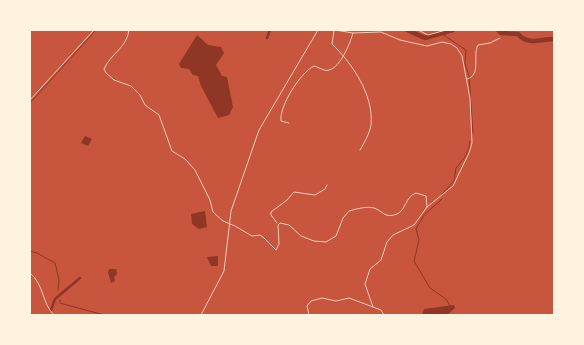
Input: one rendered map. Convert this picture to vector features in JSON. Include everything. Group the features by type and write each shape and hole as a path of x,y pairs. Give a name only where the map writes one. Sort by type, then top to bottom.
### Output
{"street":[{"path":"30,100 94,30"},
{"path":"129,30 127,41 108,60 104,69 106,73 114,80 131,86 140,95 145,105 159,115 172,152 189,163 210,200 213,212 228,224 252,236 260,235 276,250 279,244 278,224 271,215 271,212 287,200 294,192 315,195 325,189 327,185"},
{"path":"201,315 224,271 227,258 228,224 231,210 259,130 318,30"},
{"path":"360,150 371,126 370,106 366,92 354,69 344,55 332,44 334,30 353,33 377,31 427,46 442,42 451,44 460,52 468,79 471,147 453,186 427,207 414,225 390,238 385,245 382,260 370,269 365,284 373,307"},
{"path":"418,30 428,35 446,30"},
{"path":"289,123 281,121 283,107 306,71 314,66 329,70 344,55 353,33"},
{"path":"468,79 475,73 476,51 478,45 490,44 500,38"},
{"path":"278,224 289,225 301,236 310,240 326,242 336,236 343,218 349,211 372,208 385,215 394,215 400,212 409,196 416,193 426,196 427,207"},
{"path":"30,273 42,290 47,305 54,315"},
{"path":"309,315 307,309 309,303 322,298 336,301 349,298 381,310 384,315"}],"shaded area":[{"path":"197,35 208,45 221,47 224,53 216,65 222,76 227,77 233,107 229,115 218,118 201,86 198,76 193,75 189,69 181,68 179,64"},
{"path":"85,136 92,139 88,146 81,143"},
{"path":"205,211 207,227 199,229 192,224 191,214"},
{"path":"218,256 218,266 211,266 207,257"},
{"path":"109,269 116,269 117,274 114,277 115,281 111,283 108,272"},
{"path":"454,305 455,308 447,315 422,315 424,309"}],"waterway":[{"path":"30,103 96,30"},
{"path":"267,38 270,30"},
{"path":"407,30 425,38 453,30"},
{"path":"498,30 501,33 518,34 522,38 530,41 554,39"},
{"path":"442,34 466,50 465,63 469,76 473,133"},
{"path":"443,193 454,181 456,168 465,157 470,141"},
{"path":"442,199 424,215 416,229 419,240 414,261 430,288 446,299 450,306"},
{"path":"30,251 37,253 55,263 59,280 58,290"},
{"path":"51,310 55,299 80,278"},
{"path":"60,300 60,303 104,315"}]}
